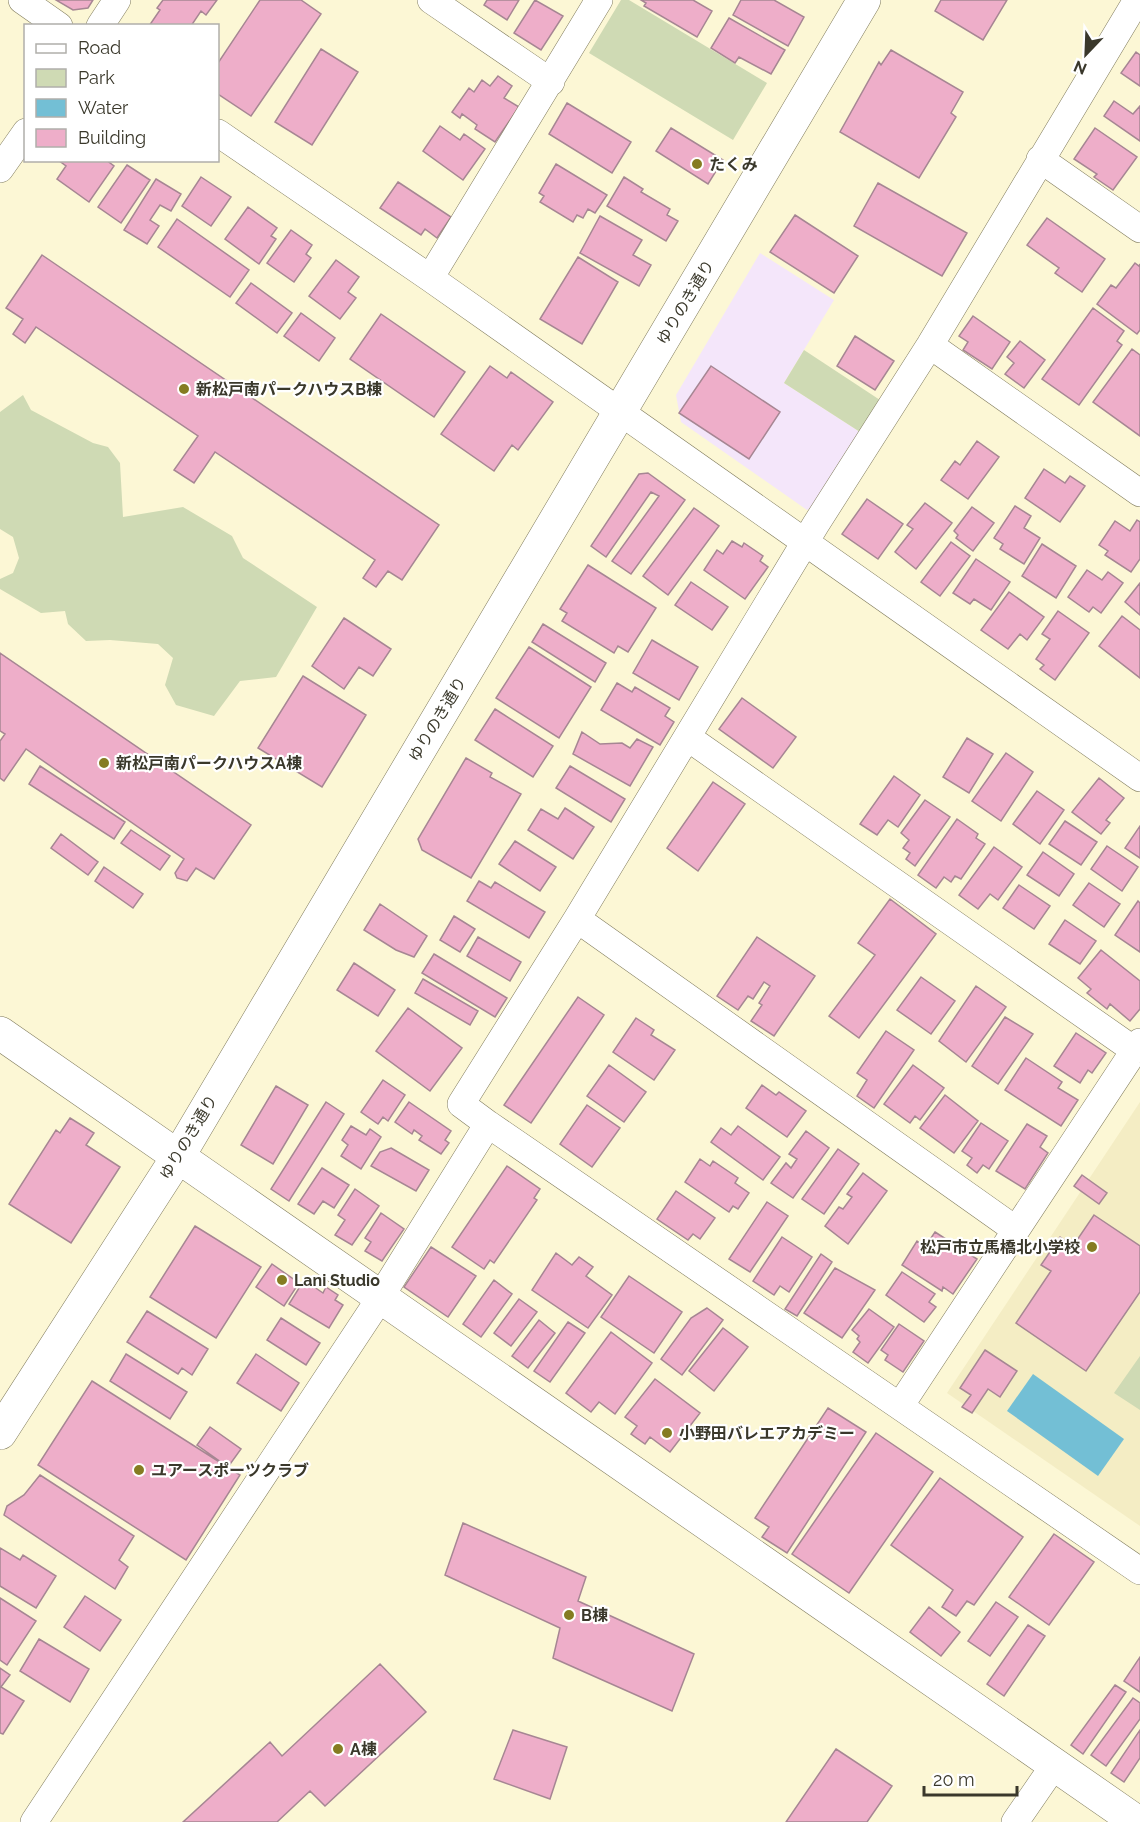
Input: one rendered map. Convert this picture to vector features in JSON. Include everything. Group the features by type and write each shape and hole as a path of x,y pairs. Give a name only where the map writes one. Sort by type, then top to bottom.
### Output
{"street":[{"path":"22,0 56,24"},
{"path":"101,24 117,0"},
{"path":"431,0 550,82"},
{"path":"430,278 599,0"},
{"name":"ゆりのき通り","path":"0,1433 178,1155 864,0"},
{"path":"1137,0 930,345 805,543 577,919 460,1104 1140,1571"},
{"path":"219,134 430,278 1140,778"},
{"path":"0,169 24,135"},
{"path":"1040,159 1140,229"},
{"path":"930,345 1140,493"},
{"path":"687,736 1137,1046 900,1406"},
{"path":"577,919 1016,1230"},
{"path":"0,1033 1137,1822"},
{"path":"34,1822 380,1297 488,1124"},
{"path":"1015,1822 1055,1764"}],"shaded area":[{"path":"760,253 834,300 784,383 860,432 815,506 807,510 681,422 676,395"},
{"name":"松戸市立馬橋北小学校","path":"1140,1102 1140,1526 947,1393"}],"green space":[{"path":"621,0 629,0 767,83 733,140 589,53"},
{"path":"804,350 880,400 860,432 784,383"},
{"path":"23,395 31,410 93,443 108,447 120,463 123,517 183,507 232,536 243,558 317,607 276,677 240,681 214,716 176,705 165,685 173,658 158,644 110,640 86,641 68,624 65,611 41,613 0,589 0,579 13,573 19,558 13,537 0,529 0,412"},
{"path":"1140,1356 1140,1410 1114,1393"}],"water":[{"path":"1033,1374 1124,1439 1098,1476 1007,1411"}],"building":[{"path":"56,0 93,0 88,8 73,10"},
{"path":"163,0 217,0 206,15 201,11 192,24 150,24 160,10 157,8"},
{"path":"260,0 301,0 321,14 251,116 219,95 219,62"},
{"path":"487,0 519,0 507,20 484,5"},
{"path":"535,0 563,16 541,50 514,33"},
{"path":"641,0 693,0 712,11 697,37 644,6 646,3"},
{"path":"741,0 774,0 804,17 788,46 733,15"},
{"path":"941,0 1007,0 983,40 935,11"},
{"path":"729,18 785,50 771,74 739,57 735,63 711,48"},
{"path":"321,49 358,72 312,145 275,122"},
{"path":"891,50 963,92 951,113 956,117 919,178 840,132 879,62 881,65"},
{"path":"1136,52 1140,55 1140,86 1121,73"},
{"path":"498,76 512,86 504,98 519,107 495,142 475,129 477,125 462,114 460,118 452,112 469,88 474,92 482,80 490,86"},
{"path":"1114,101 1133,114 1140,106 1140,141 1104,116"},
{"path":"567,103 631,142 612,173 549,134"},
{"path":"440,126 460,140 464,134 485,149 463,180 423,151"},
{"path":"671,128 723,160 708,184 656,151"},
{"path":"1095,128 1137,157 1113,190 1094,177 1097,174 1074,159"},
{"path":"61,162 109,162 114,166 89,202 57,179 66,166"},
{"path":"556,164 607,195 595,213 588,209 583,218 577,215 573,222 540,202 544,196 539,193"},
{"path":"127,165 150,180 121,223 98,207"},
{"path":"201,177 231,197 211,226 182,206"},
{"path":"624,177 643,189 641,192 670,209 667,215 678,221 666,241 607,206"},
{"path":"156,179 181,194 171,211 160,205 150,220 159,226 147,244 124,230"},
{"path":"398,182 451,217 437,238 425,229 421,235 380,208"},
{"path":"878,183 967,233 942,276 854,226"},
{"path":"248,207 277,228 271,236 276,239 259,264 225,239"},
{"path":"795,215 858,256 834,293 770,252"},
{"path":"600,216 642,240 633,255 651,265 639,286 580,253"},
{"path":"1047,218 1105,259 1082,292 1055,273 1059,268 1027,245"},
{"path":"177,219 249,270 230,297 158,247"},
{"path":"291,230 312,245 306,254 311,258 294,282 267,263"},
{"name":"新松戸南パークハウスB棟","path":"42,255 439,525 402,580 388,571 376,587 363,578 375,560 215,452 194,483 174,470 198,436 36,327 25,343 13,334 23,319 6,308"},
{"path":"578,257 618,282 582,344 540,319"},
{"path":"336,260 359,277 348,292 356,298 340,319 309,296"},
{"path":"1135,263 1139,266 1140,264 1140,330 1137,334 1097,304 1111,285 1116,288"},
{"path":"251,283 292,313 277,333 236,303"},
{"path":"1093,308 1124,331 1117,341 1122,345 1079,405 1042,379"},
{"path":"301,313 335,338 319,361 284,336"},
{"path":"381,314 465,372 434,417 350,359"},
{"path":"973,316 1010,342 992,369 963,350 968,342 959,336"},
{"path":"855,336 894,361 875,390 837,366"},
{"path":"1020,341 1045,360 1024,388 1005,374 1014,363 1007,357"},
{"path":"1132,349 1140,355 1140,436 1093,402"},
{"path":"490,366 507,378 511,372 553,402 518,450 512,445 494,471 441,434"},
{"path":"711,366 780,412 749,459 679,413"},
{"path":"977,441 999,457 968,499 941,480 955,461 960,465"},
{"path":"1044,469 1065,483 1070,476 1085,486 1060,522 1025,498"},
{"path":"648,473 685,500 631,574 612,561 659,496 651,492 606,557 591,546 639,474"},
{"path":"867,499 903,524 878,559 842,534"},
{"path":"925,503 952,523 916,569 895,552 913,529 907,525"},
{"path":"1015,506 1031,516 1024,528 1040,538 1024,564 1000,549 1003,544 994,538"},
{"path":"972,507 994,523 973,551 956,538 958,535 954,531"},
{"path":"694,508 719,526 668,595 643,576"},
{"path":"1137,520 1140,522 1140,559 1131,572 1105,555 1108,551 1099,545 1115,521 1130,531"},
{"path":"732,541 742,547 744,543 763,556 760,561 768,567 745,599 704,570 717,550 723,554"},
{"path":"951,542 970,556 940,596 921,582"},
{"path":"1042,544 1076,566 1056,598 1022,576"},
{"path":"976,559 1010,582 991,610 974,599 970,604 953,593"},
{"path":"588,565 656,608 628,652 618,646 614,653 562,621 567,613 560,609"},
{"path":"1087,570 1102,580 1108,572 1123,583 1101,613 1093,607 1089,612 1068,597"},
{"path":"691,582 728,607 712,630 675,605"},
{"path":"1140,583 1140,615 1125,602"},
{"path":"1009,592 1044,617 1027,640 1020,634 1008,649 981,630"},
{"path":"1058,611 1089,633 1055,680 1040,669 1044,665 1036,659 1050,639 1042,634"},
{"path":"1122,616 1140,630 1140,678 1099,646"},
{"path":"344,618 391,649 373,676 359,667 344,689 312,666"},
{"path":"543,624 606,663 595,682 532,642"},
{"path":"652,640 698,667 679,700 633,673"},
{"path":"529,647 591,687 559,738 496,698"},
{"name":"新松戸南パークハウスA棟","path":"0,653 251,825 214,879 196,868 187,881 177,878 175,873 184,859 26,749 4,781 0,778 0,741 5,734 0,731"},
{"path":"303,676 366,715 322,787 258,748"},
{"path":"617,683 632,692 635,687 670,708 665,716 674,722 660,745 601,710"},
{"path":"742,698 796,737 773,768 719,729"},
{"path":"495,709 553,746 533,777 475,740"},
{"path":"582,732 600,744 622,743 630,748 637,739 653,747 630,786 573,754"},
{"path":"967,738 993,754 969,793 943,777"},
{"path":"1006,753 1033,772 1001,821 972,801"},
{"path":"466,758 492,773 490,777 521,794 471,878 422,850 418,839"},
{"path":"40,766 125,822 114,839 29,784"},
{"path":"570,766 625,799 611,822 556,788"},
{"path":"894,776 920,795 898,827 888,820 877,835 860,824"},
{"path":"1099,778 1124,798 1106,820 1110,823 1101,834 1072,812"},
{"path":"713,782 745,804 698,871 667,848"},
{"path":"1037,791 1064,810 1040,844 1013,824"},
{"path":"925,800 950,817 915,866 906,859 910,853 903,848 909,840 901,833"},
{"path":"565,808 594,827 573,859 528,830 541,809 558,819"},
{"path":"957,819 978,834 976,838 985,844 961,879 955,876 951,882 944,877 936,888 918,875"},
{"path":"1065,821 1097,842 1081,865 1049,844"},
{"path":"1140,826 1140,858 1125,848"},
{"path":"131,830 170,856 160,870 121,843"},
{"path":"61,834 98,862 88,875 51,848"},
{"path":"515,841 556,867 540,891 499,864"},
{"path":"1107,846 1138,867 1122,891 1091,869"},
{"path":"994,847 1022,867 998,900 990,894 978,909 959,895"},
{"path":"1043,852 1074,874 1059,896 1027,875"},
{"path":"104,867 143,894 133,908 95,881"},
{"path":"479,881 491,888 495,882 545,912 529,938 467,901"},
{"path":"1089,883 1120,904 1104,927 1073,905"},
{"path":"1019,885 1050,906 1034,929 1003,908"},
{"path":"890,899 936,934 859,1038 829,1016 875,955 858,943"},
{"path":"1138,901 1140,903 1140,952 1115,935"},
{"path":"380,904 427,936 414,957 396,950 364,930"},
{"path":"454,916 475,929 460,952 440,940"},
{"path":"1065,920 1096,941 1080,964 1049,944"},
{"path":"478,937 521,962 510,981 467,956"},
{"path":"757,937 815,976 774,1036 751,1021 762,1005 759,1003 770,986 764,982 753,999 748,996 738,1010 717,996"},
{"path":"1101,950 1140,981 1140,1009 1130,1021 1110,1004 1107,1009 1087,993 1091,989 1078,978"},
{"path":"434,954 507,998 495,1017 422,973"},
{"path":"354,963 395,990 378,1016 337,990"},
{"path":"921,977 955,1001 931,1034 897,1010"},
{"path":"423,979 478,1011 470,1025 415,993"},
{"path":"976,986 1006,1007 966,1062 939,1041"},
{"path":"578,997 604,1015 531,1123 504,1105"},
{"path":"408,1008 462,1048 430,1091 376,1051"},
{"path":"1005,1017 1033,1034 998,1084 972,1066"},
{"path":"636,1018 654,1030 651,1035 675,1050 654,1080 613,1052"},
{"path":"886,1031 914,1050 874,1108 857,1096 867,1080 857,1073"},
{"path":"1076,1033 1106,1053 1092,1073 1088,1070 1080,1083 1054,1066"},
{"path":"1026,1058 1062,1082 1058,1088 1078,1100 1061,1126 1005,1090"},
{"path":"609,1065 646,1092 624,1122 587,1096"},
{"path":"913,1065 944,1088 920,1120 915,1116 910,1123 884,1104"},
{"path":"383,1080 405,1095 388,1121 383,1117 378,1124 361,1112"},
{"path":"762,1085 776,1095 779,1092 806,1111 787,1137 746,1108"},
{"path":"276,1086 308,1105 273,1164 241,1145"},
{"path":"945,1095 978,1121 954,1153 920,1128"},
{"path":"326,1102 344,1114 289,1201 271,1189"},
{"path":"409,1102 451,1131 445,1140 449,1143 441,1154 419,1140 422,1136 414,1130 412,1134 395,1122"},
{"path":"587,1105 620,1128 592,1167 560,1144"},
{"path":"70,1118 94,1133 86,1145 120,1167 71,1243 9,1204 56,1130 60,1133"},
{"path":"981,1123 1008,1141 989,1169 983,1165 977,1173 967,1165 972,1158 962,1151"},
{"path":"1027,1124 1047,1136 1040,1147 1048,1153 1025,1189 996,1171"},
{"path":"351,1126 366,1135 370,1129 381,1137 361,1169 341,1156 348,1145 342,1140"},
{"path":"738,1126 780,1157 763,1180 711,1142 721,1128 731,1135"},
{"path":"806,1131 829,1148 793,1198 771,1183 786,1163 791,1168 797,1159 789,1154"},
{"path":"391,1148 429,1170 416,1191 371,1166 380,1152"},
{"path":"838,1149 859,1164 824,1214 802,1199"},
{"path":"700,1159 710,1166 713,1161 738,1178 735,1183 749,1193 738,1209 733,1206 729,1212 685,1182"},
{"path":"507,1166 540,1189 534,1198 537,1200 494,1263 490,1260 484,1269 452,1247"},
{"path":"322,1168 349,1185 334,1208 323,1201 314,1214 298,1204"},
{"path":"863,1173 887,1191 848,1244 825,1226 839,1207 843,1209 852,1197 847,1194"},
{"path":"1082,1175 1107,1193 1099,1204 1074,1186"},
{"path":"355,1189 379,1206 352,1245 335,1235 345,1220 338,1215"},
{"path":"676,1191 715,1218 700,1239 693,1234 688,1240 657,1219"},
{"path":"767,1202 788,1216 750,1272 729,1259"},
{"path":"381,1213 404,1229 382,1261 365,1251 371,1242 365,1238"},
{"path":"1094,1215 1140,1246 1140,1292 1086,1371 1016,1323 1051,1271 1041,1265 1060,1237 1073,1246"},
{"path":"195,1226 261,1267 216,1338 150,1297"},
{"path":"935,1232 977,1259 953,1294 943,1287 942,1291 902,1265 917,1241 925,1247"},
{"path":"782,1237 812,1257 789,1292 780,1286 774,1295 753,1281"},
{"path":"431,1247 476,1276 448,1317 404,1287"},
{"path":"556,1253 572,1265 579,1257 593,1267 586,1276 612,1295 588,1328 532,1290"},
{"path":"821,1254 832,1262 797,1316 785,1309"},
{"path":"272,1264 299,1283 284,1306 256,1287"},
{"path":"835,1268 875,1290 842,1338 804,1313"},
{"path":"902,1272 935,1294 929,1302 936,1307 924,1322 886,1295"},
{"path":"629,1276 682,1312 654,1353 601,1317"},
{"path":"304,1280 323,1293 326,1287 338,1295 335,1300 343,1305 329,1328 289,1304"},
{"path":"494,1280 512,1294 481,1337 463,1324"},
{"path":"519,1299 537,1312 511,1346 494,1333"},
{"path":"707,1308 723,1320 682,1375 661,1359 691,1318"},
{"path":"869,1309 894,1327 868,1363 853,1352 860,1342 857,1339 859,1336 852,1330"},
{"path":"147,1311 208,1349 192,1375 182,1368 178,1374 127,1342"},
{"path":"281,1318 320,1343 306,1365 267,1340"},
{"path":"539,1320 555,1333 528,1368 512,1356"},
{"path":"568,1322 585,1333 550,1382 534,1371"},
{"path":"899,1324 924,1341 903,1372 885,1360 888,1355 881,1350"},
{"path":"723,1328 748,1347 714,1391 689,1371"},
{"path":"611,1332 652,1363 615,1414 599,1402 591,1412 566,1393"},
{"path":"985,1350 1017,1371 1000,1397 988,1389 972,1413 962,1407 971,1395 960,1388"},
{"path":"126,1354 187,1392 170,1419 110,1381"},
{"path":"256,1354 299,1383 281,1411 237,1383"},
{"path":"655,1379 700,1413 670,1452 650,1437 645,1444 631,1434 637,1426 625,1417"},
{"name":"ユアースポーツクラブ","path":"92,1381 240,1475 186,1560 38,1465"},
{"path":"828,1408 866,1432 787,1553 762,1537 769,1527 755,1518"},
{"path":"210,1427 241,1449 228,1467 197,1445"},
{"path":"876,1433 933,1472 849,1593 792,1554"},
{"path":"40,1475 134,1536 119,1560 128,1567 115,1589 4,1515 7,1506 24,1495"},
{"path":"940,1478 1023,1537 974,1605 967,1601 956,1616 942,1607 953,1590 891,1545"},
{"name":"B棟","path":"463,1523 586,1577 578,1601 694,1654 672,1711 553,1658 560,1628 445,1575"},
{"path":"1054,1534 1094,1562 1049,1625 1009,1597"},
{"path":"0,1548 20,1560 23,1555 56,1576 36,1608 0,1586"},
{"path":"85,1596 121,1620 100,1651 64,1627"},
{"path":"0,1598 36,1621 7,1665 0,1660"},
{"path":"996,1602 1018,1617 990,1656 968,1641"},
{"path":"929,1607 960,1632 941,1656 910,1632"},
{"path":"1028,1625 1045,1636 1004,1696 987,1684"},
{"path":"39,1639 89,1669 70,1702 20,1671"},
{"path":"1140,1657 1140,1692 1124,1681"},
{"name":"A棟","path":"380,1664 426,1712 325,1806 310,1791 277,1822 183,1822 270,1742 282,1756"},
{"path":"0,1668 10,1675 1,1687 24,1701 3,1734 0,1733"},
{"path":"1115,1685 1126,1692 1083,1754 1071,1745"},
{"path":"1133,1698 1140,1703 1140,1719 1106,1766 1091,1755"},
{"path":"513,1730 567,1747 550,1799 494,1779"},
{"path":"1140,1730 1140,1758 1124,1782 1111,1773"},
{"path":"836,1749 892,1786 867,1822 786,1822"}],"place":[{"name":"たくみ","path":"697,164"},
{"name":"新松戸南パークハウスB棟","path":"184,389"},
{"name":"新松戸南パークハウスA棟","path":"104,763"},
{"name":"松戸市立馬橋北小学校","path":"1092,1247"},
{"name":"Lani Studio","path":"282,1280"},
{"name":"小野田バレエアカデミー","path":"667,1433"},
{"name":"ユアースポーツクラブ","path":"139,1470"},
{"name":"B棟","path":"569,1615"},
{"name":"A棟","path":"338,1749"}]}
